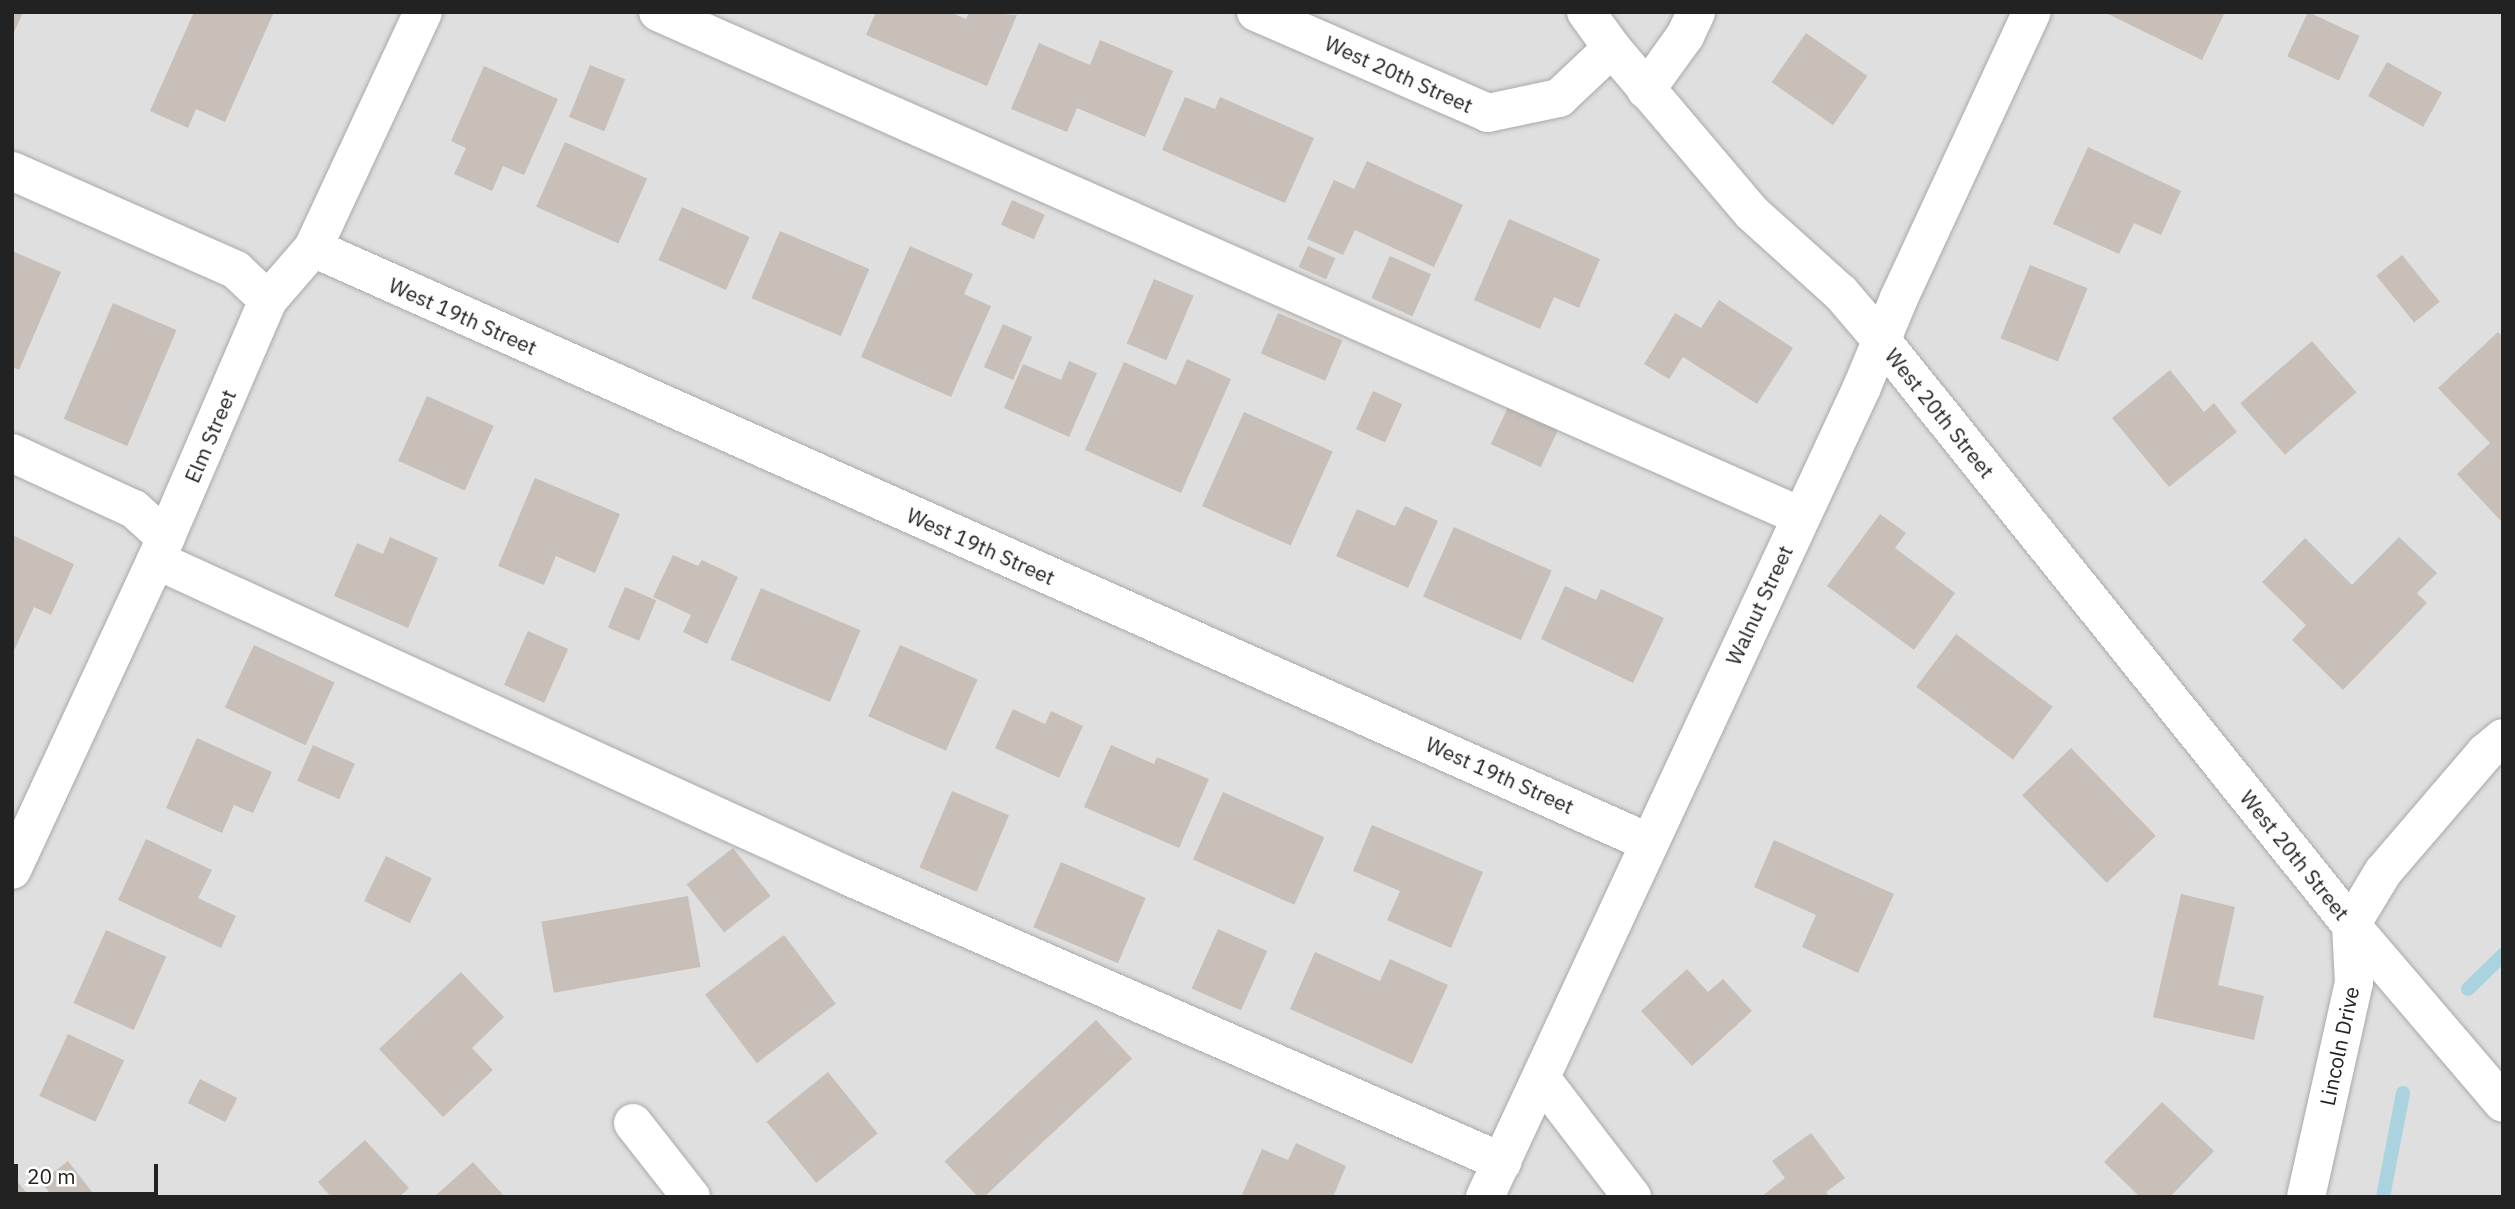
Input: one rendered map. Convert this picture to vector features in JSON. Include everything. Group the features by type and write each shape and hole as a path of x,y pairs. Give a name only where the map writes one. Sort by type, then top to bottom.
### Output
{"street":[{"name":"Elm Street","path":"12,870 21,825 161,549 268,300 313,248 422,12"},
{"path":"659,12 1800,516"},
{"name":"West 20th Street","path":"1256,12 1488,113 1559,97 1612,48 1752,213 1841,293 1882,341 2351,925 2503,1103"},
{"path":"1586,12 1612,48"},
{"path":"1646,90 1685,36 1696,12"},
{"name":"Walnut Street","path":"1485,1197 2032,12"},
{"path":"12,171 236,270 268,300"},
{"name":"West 19th Street","path":"313,248 1650,843"},
{"path":"12,453 134,509 161,549 850,877 1502,1162"},
{"path":"2351,925 2383,872 2485,753 2503,738"},
{"name":"Lincoln Drive","path":"2306,1197 2354,983 2351,925"},
{"path":"1541,1079 1632,1197"},
{"path":"633,1123 691,1197"}],"shaded area":[{"path":"12,12 2503,12 2503,1197 12,1197"}],"building":[{"path":"12,12 23,12 12,37"},
{"path":"194,12 274,12 225,122 196,109 188,128 150,111"},
{"path":"876,12 950,12 966,19 969,12 1017,15 987,86 866,35"},
{"path":"2104,12 2225,12 2202,60"},
{"path":"2308,12 2360,36 2339,80 2287,56"},
{"path":"1806,33 1867,76 1833,125 1772,82"},
{"path":"1100,40 1173,71 1145,137 1077,108 1067,132 1011,109 1039,43 1090,65"},
{"path":"2387,62 2442,93 2423,127 2368,96"},
{"path":"590,65 625,79 604,131 569,117"},
{"path":"484,66 558,99 524,175 503,166 492,191 454,174 466,148 451,141"},
{"path":"1185,97 1215,109 1220,97 1314,138 1285,203 1162,150"},
{"path":"565,142 647,179 618,243 536,207"},
{"path":"2088,147 2181,191 2161,235 2134,223 2119,254 2053,224"},
{"path":"1367,161 1463,205 1434,267 1355,230 1343,255 1307,239 1334,180 1354,189"},
{"path":"1012,200 1045,215 1034,239 1001,225"},
{"path":"682,207 750,237 726,290 658,260"},
{"path":"1509,219 1600,259 1579,308 1554,297 1540,329 1474,300"},
{"path":"780,231 869,269 841,336 751,298"},
{"path":"910,246 973,274 964,294 991,306 951,397 861,357"},
{"path":"1308,246 1335,258 1326,279 1299,267"},
{"path":"12,251 61,272 19,370 12,367"},
{"path":"2402,255 2440,302 2414,322 2376,276"},
{"path":"1390,256 1431,274 1412,316 1371,298"},
{"path":"2030,265 2087,288 2058,361 2000,338"},
{"path":"1154,279 1194,296 1166,360 1127,343"},
{"path":"1719,300 1793,348 1757,404 1683,357 1669,379 1644,364 1675,313 1701,328"},
{"path":"113,303 177,330 127,446 64,419"},
{"path":"1278,313 1342,340 1325,381 1261,354"},
{"path":"1003,324 1032,337 1013,380 984,367"},
{"path":"2498,332 2503,337 2503,517 2500,520 2457,474 2490,443 2438,388"},
{"path":"2312,341 2357,392 2285,455 2240,403"},
{"path":"1187,359 1231,379 1181,493 1085,450 1124,362 1176,385"},
{"path":"1069,361 1097,373 1069,437 1004,408 1023,364 1061,380"},
{"path":"2170,370 2204,412 2214,403 2237,432 2169,487 2112,418"},
{"path":"1373,391 1402,404 1385,442 1356,429"},
{"path":"427,396 494,426 465,491 398,461"},
{"path":"1509,405 1559,428 1541,467 1491,444"},
{"path":"1244,412 1333,451 1291,546 1202,506"},
{"path":"535,478 620,514 595,573 556,556 544,585 498,566"},
{"path":"1405,506 1438,521 1408,588 1336,556 1357,509 1395,526"},
{"path":"1880,514 1906,533 1895,548 1955,593 1914,650 1827,586"},
{"path":"1454,527 1552,571 1521,640 1423,596"},
{"path":"12,535 74,564 51,615 34,607 12,655"},
{"path":"390,537 438,558 408,628 334,596 357,543 383,554"},
{"path":"2399,537 2437,573 2417,593 2427,603 2343,690 2292,640 2306,625 2262,582 2305,538 2352,585"},
{"path":"673,555 698,566 702,560 738,577 707,644 683,632 691,615 653,597"},
{"path":"1565,586 1596,600 1601,589 1664,618 1633,683 1541,639"},
{"path":"625,587 656,600 639,641 608,628"},
{"path":"761,588 860,630 830,702 731,660"},
{"path":"528,631 568,649 544,703 504,685"},
{"path":"1956,634 2053,707 2013,760 1916,687"},
{"path":"254,645 335,683 306,745 225,708"},
{"path":"900,645 978,680 946,751 868,716"},
{"path":"1013,709 1045,724 1051,711 1083,726 1059,778 995,748"},
{"path":"197,738 272,772 253,813 234,805 222,833 166,808"},
{"path":"313,745 355,764 339,799 297,781"},
{"path":"1111,745 1154,764 1157,757 1209,779 1179,848 1084,807"},
{"path":"2071,748 2156,836 2107,883 2022,795"},
{"path":"952,791 1009,815 977,892 920,867"},
{"path":"1223,792 1324,837 1294,905 1193,860"},
{"path":"1372,825 1483,872 1451,948 1387,920 1400,891 1353,871"},
{"path":"146,839 212,870 198,898 236,916 221,948 118,900"},
{"path":"1774,840 1894,894 1858,973 1802,947 1816,915 1754,887"},
{"path":"733,848 771,896 724,932 687,884"},
{"path":"386,856 432,878 410,923 364,901"},
{"path":"1061,862 1146,898 1118,963 1033,927"},
{"path":"2181,894 2235,907 2218,985 2264,996 2254,1040 2153,1017"},
{"path":"688,896 701,967 554,993 541,922"},
{"path":"1218,929 1267,951 1241,1010 1192,988"},
{"path":"106,930 166,957 134,1030 73,1003"},
{"path":"784,935 836,1004 757,1063 705,995"},
{"path":"1315,952 1380,981 1390,959 1448,985 1412,1064 1290,1009"},
{"path":"1687,969 1708,992 1723,979 1752,1011 1692,1066 1641,1011"},
{"path":"461,972 504,1017 472,1048 493,1070 443,1117 379,1049"},
{"path":"1096,1020 1132,1059 984,1197 978,1197 945,1161"},
{"path":"68,1034 124,1060 95,1122 39,1096"},
{"path":"828,1072 878,1133 816,1183 767,1122"},
{"path":"200,1079 237,1098 225,1122 188,1103"},
{"path":"2162,1102 2214,1151 2170,1197 2140,1197 2104,1162"},
{"path":"1811,1133 1845,1178 1826,1192 1830,1197 1761,1197 1785,1178 1772,1161"},
{"path":"365,1140 409,1188 399,1197 331,1197 318,1182"},
{"path":"1296,1143 1346,1166 1333,1197 1241,1197 1262,1149 1288,1160"},
{"path":"68,1161 96,1197 53,1197 41,1182"},
{"path":"473,1162 505,1197 434,1197"},
{"path":"12,1175 30,1197 12,1197"}],"waterway":[{"path":"2468,989 2503,955"},
{"path":"2383,1197 2403,1093"}]}
